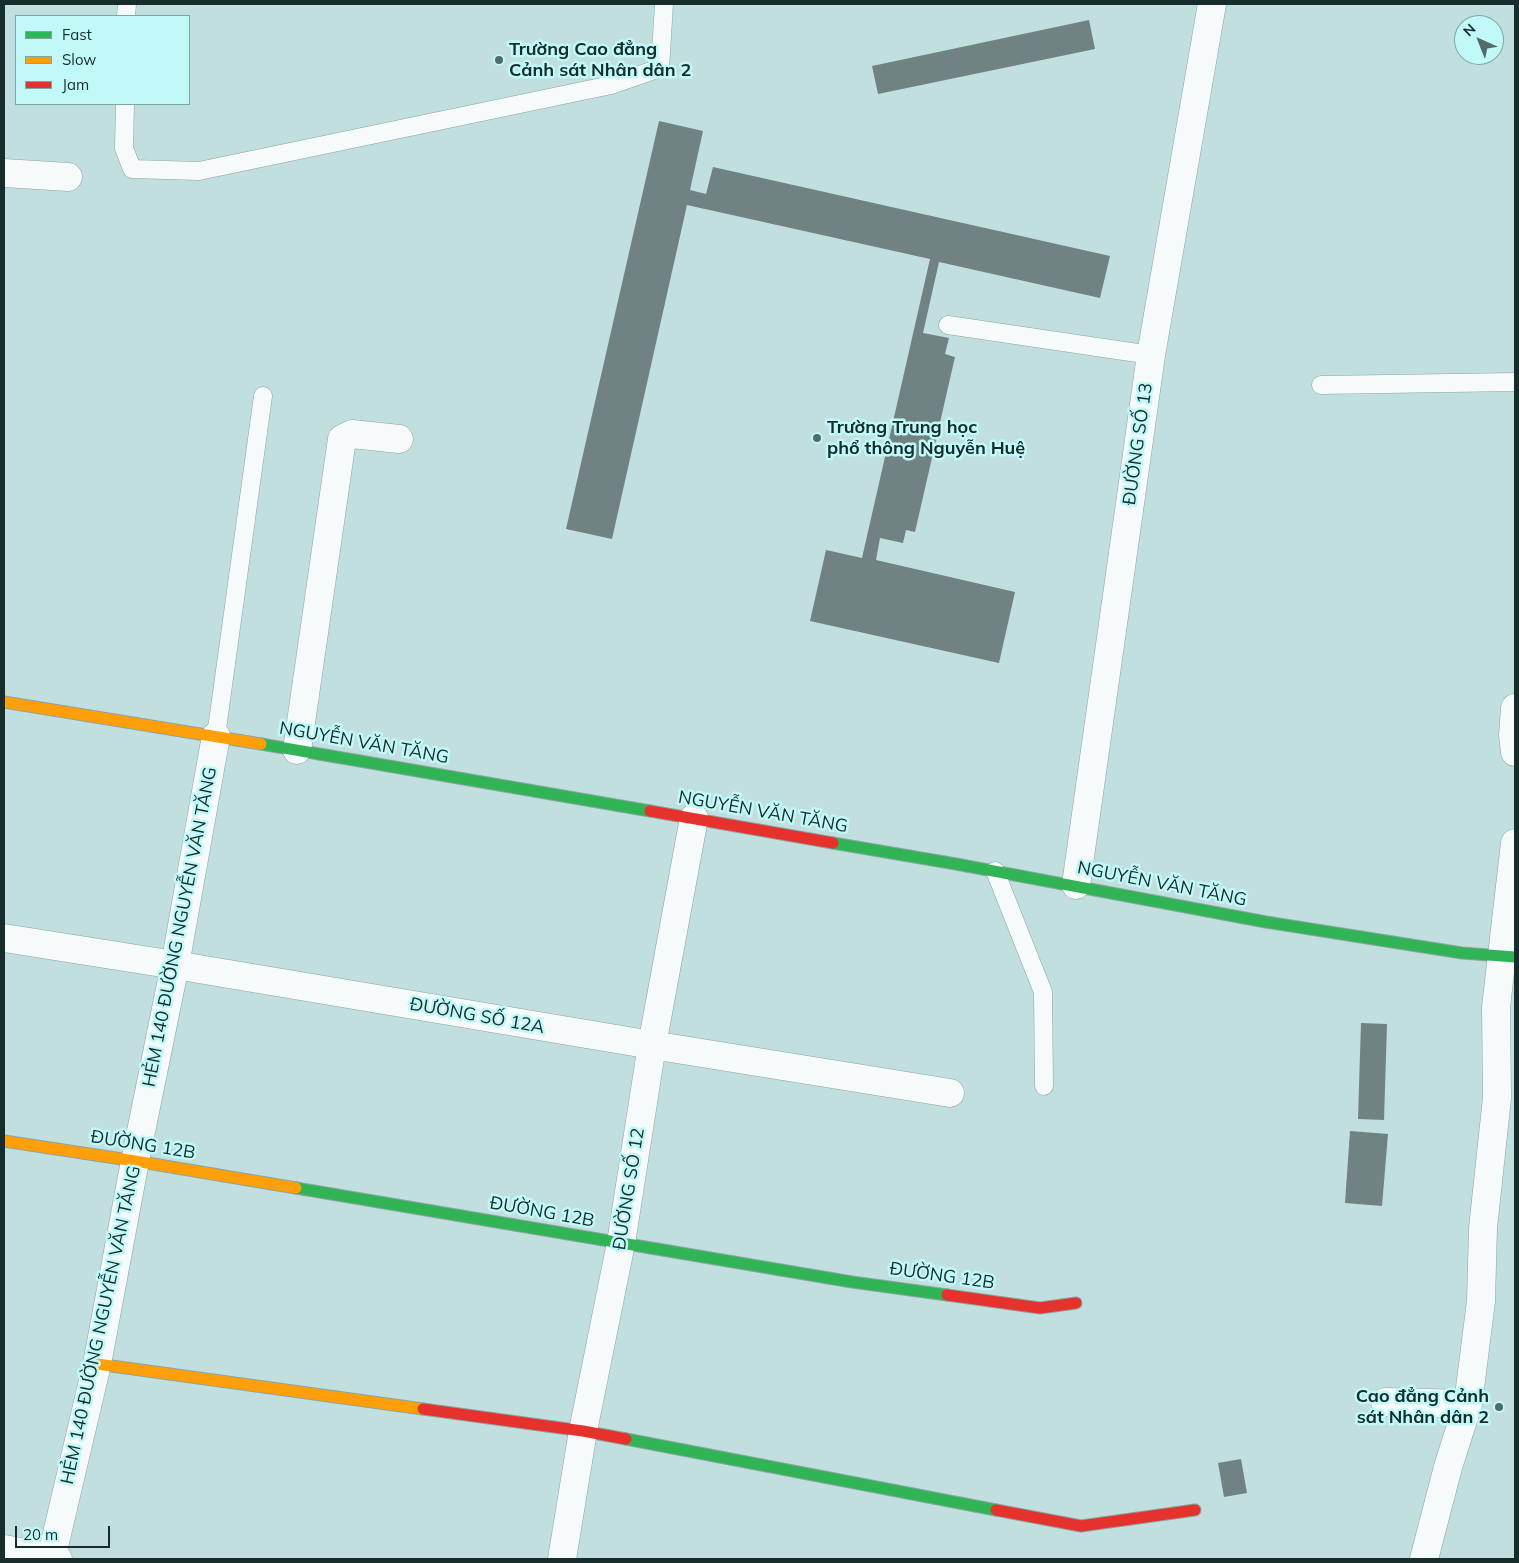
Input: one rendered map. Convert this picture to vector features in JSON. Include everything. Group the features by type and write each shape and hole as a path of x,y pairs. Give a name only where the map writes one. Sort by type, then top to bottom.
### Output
{"street":[{"name":"ĐƯỜNG SỐ 13","path":"1076,886 1151,355 1212,4"},
{"path":"4,173 68,177"},
{"path":"297,750 342,439 352,434 399,439"},
{"name":"NGUYỄN VĂN TĂNG","path":"4,702 216,736 694,818 995,871 1266,922 1462,953 1509,957"},
{"path":"1515,708 1513,735 1515,752"},
{"name":"HẺM 140 ĐƯỜNG NGUYỄN VĂN TĂNG","path":"54,1559 96,1364 175,965 216,736"},
{"name":"ĐƯỜNG SỐ 12","path":"562,1559 583,1431 621,1243 652,1045 694,818"},
{"path":"1424,1559 1448,1467 1468,1404 1480,1301 1483,1228 1496,1098 1496,1007 1509,957 1515,843"},
{"name":"ĐƯỜNG SỐ 12A","path":"4,938 950,1093"},
{"name":"ĐƯỜNG 12B","path":"4,1141 135,1161 852,1282 1040,1308 1076,1303"},
{"path":"96,1364 583,1431 1081,1526 1195,1510"},
{"path":"1385,1402 1468,1404"},
{"path":"4,1549 54,1559"}],"lane":[{"path":"124,105 124,148 132,169 200,170 611,85 660,68 664,4"},
{"path":"948,325 1151,355"},
{"path":"1321,385 1515,382"},
{"path":"216,736 263,396"},
{"path":"995,871 1043,992 1044,1086"}],"building":[{"path":"1089,20 1095,49 878,94 872,66"},
{"path":"659,121 703,131 690,190 706,194 713,167 1110,256 1100,298 939,262 923,333 949,338 945,354 955,357 915,532 906,530 903,543 880,538 876,560 1015,592 999,663 810,621 826,550 862,558 930,259 687,205 612,539 566,529"},
{"path":"1361,1023 1387,1024 1384,1120 1358,1119"},
{"path":"1350,1131 1388,1134 1382,1206 1345,1203"},
{"path":"1241,1459 1247,1493 1224,1497 1218,1463"}],"traffic: fast":[{"path":"261,744 650,811"},
{"path":"833,843 1266,922 1462,953 1515,957"},
{"path":"296,1188 852,1282 947,1295"},
{"path":"626,1439 996,1510"}],"traffic: slow":[{"path":"4,702 261,744"},
{"path":"4,1141 296,1188"},
{"path":"97,1364 423,1409"}],"traffic: jam":[{"path":"650,811 833,843"},
{"path":"947,1295 1040,1308 1076,1303"},
{"path":"423,1409 583,1431 626,1439"},
{"path":"996,1510 1081,1526 1195,1510"}],"place":[{"name":"Trường Cao đẳng Cảnh sát Nhân dân 2","path":"499,60"},
{"name":"Trường Trung học phổ thông Nguyễn Huệ","path":"817,438"},
{"name":"Cao đẳng Cảnh sát Nhân dân 2","path":"1499,1407"}]}
